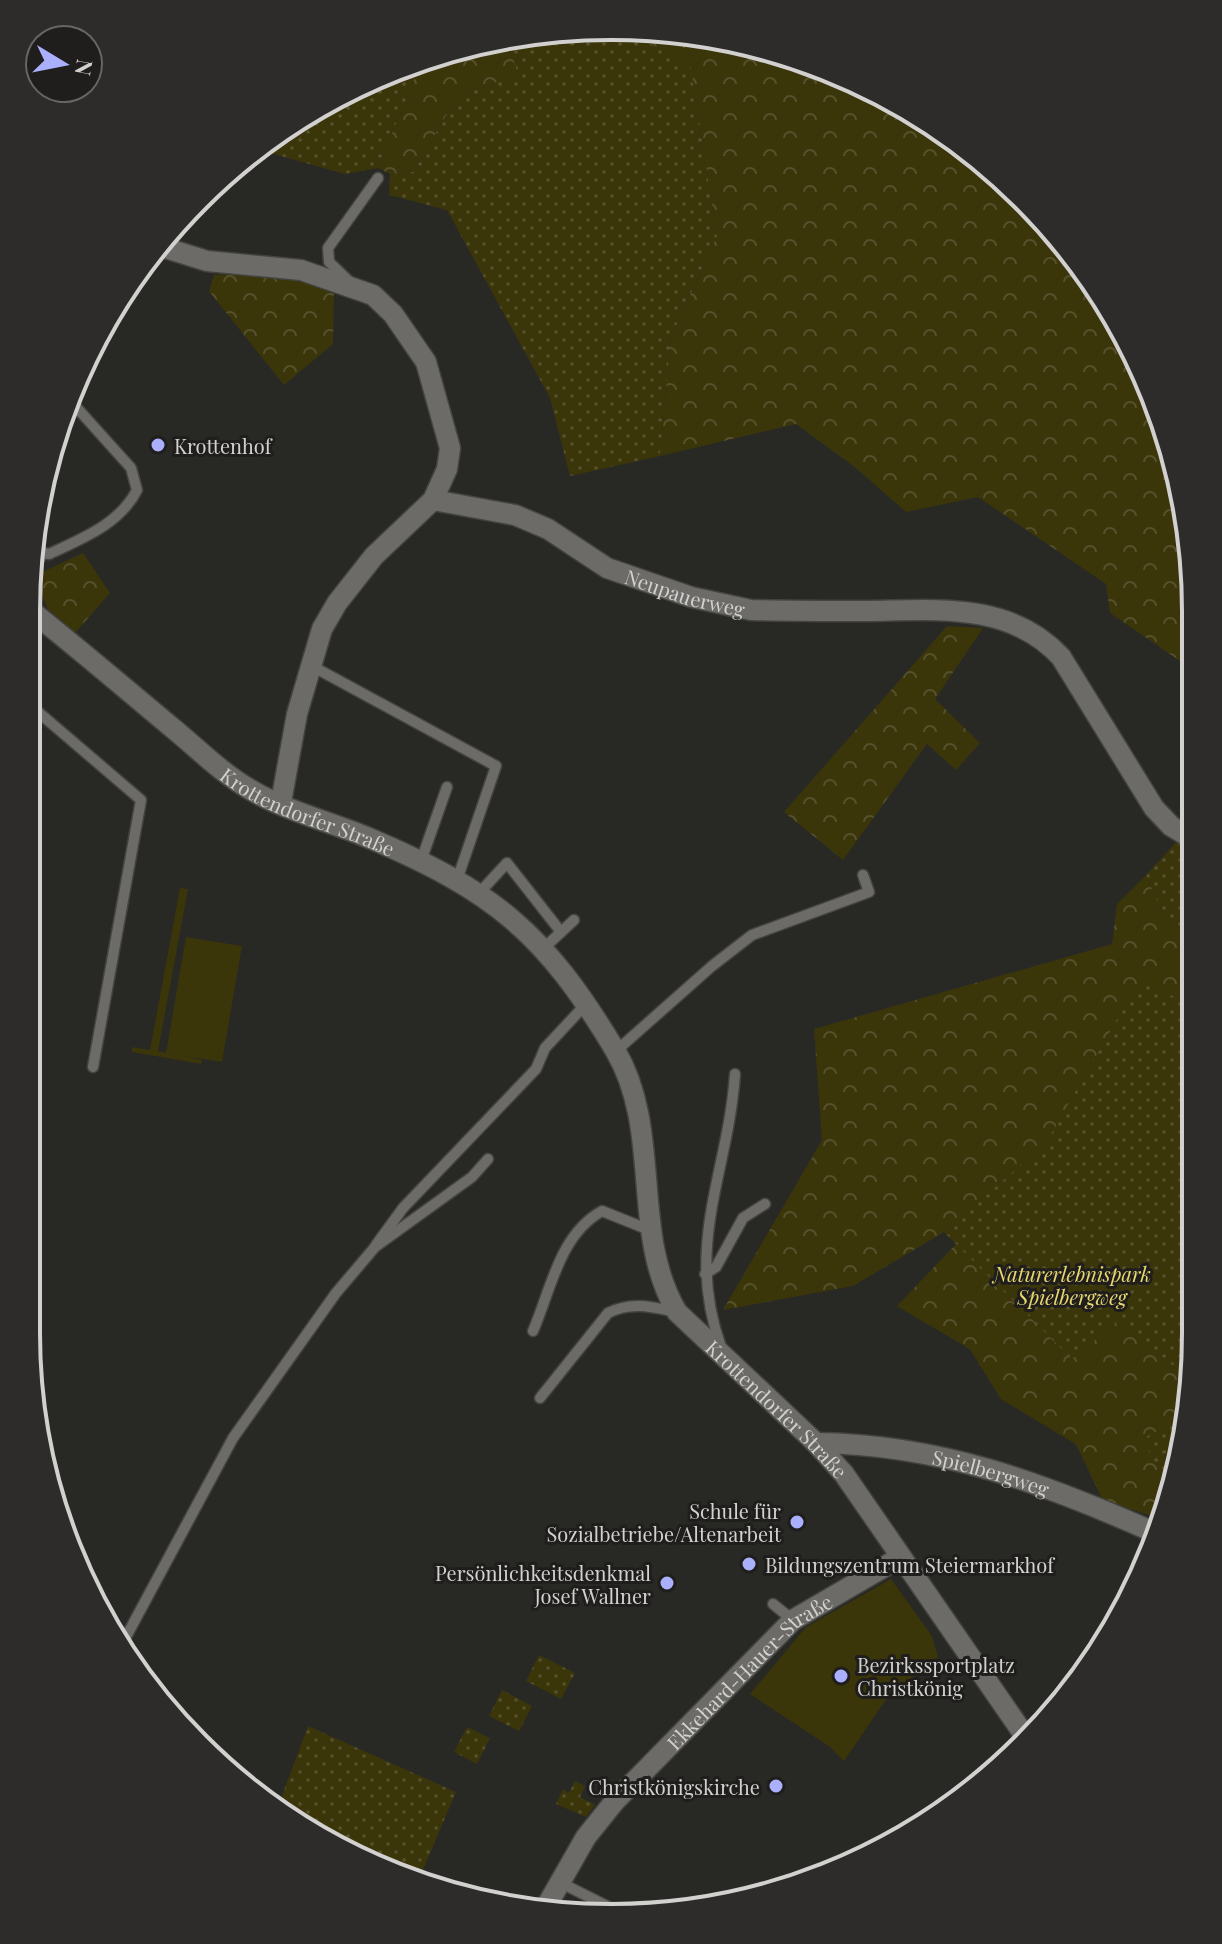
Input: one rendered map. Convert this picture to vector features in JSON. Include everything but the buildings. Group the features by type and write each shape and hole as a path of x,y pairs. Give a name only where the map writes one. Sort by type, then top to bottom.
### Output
{"street":[{"path":"170,249 207,261 301,270 373,295 393,314 430,371 450,448 447,469 433,500 374,556 337,603 310,665 281,802"},
{"name":"Neupauerweg","path":"433,500 515,515 548,529 607,568 726,606 751,610 957,610 1014,623 1045,640 1061,657 1154,808 1182,833"},
{"name":"Krottendorfer Straße","path":"40,618 252,791 421,861 480,892 522,924 544,948 616,1051 639,1112 661,1285 677,1312 816,1443 844,1474 1021,1730"},
{"name":"Spielbergweg","path":"816,1443 944,1455 1080,1499 1147,1529"},
{"name":"Ekkehard-Hauer-Straße","path":"549,1900 586,1837 615,1801 793,1620 901,1557"}],"lane":[{"path":"349,285 347,277 329,262 328,248 378,178"},
{"path":"43,553 49,554 97,532 133,499 137,490 131,468 77,408"},
{"path":"310,665 496,766 457,880"},
{"path":"40,714 141,800 93,1067"},
{"path":"421,861 447,787"},
{"path":"480,892 507,863 561,932"},
{"path":"616,1051 752,935 869,892 863,875"},
{"path":"544,948 574,920"},
{"path":"125,1633 233,1438 336,1293 403,1208 536,1069 545,1048 586,1004"},
{"path":"725,1359 713,1327 705,1274 707,1227 733,1103 735,1074"},
{"path":"375,1247 472,1177 488,1159"},
{"path":"705,1274 716,1267 743,1218 765,1204"},
{"path":"533,1331 559,1258 593,1216 602,1211 652,1231"},
{"path":"540,1398 608,1313 623,1305 637,1304 677,1312"},
{"path":"773,1604 793,1620"},
{"path":"559,1882 603,1904"}],"green space":[{"path":"574,41 647,41 691,67 717,236 671,337 660,456 570,476 550,398 447,210 389,195 390,174 413,172 458,95 517,75 510,49"},
{"path":"646,41 759,59 830,83 864,99 896,116 959,158 1015,207 1064,263 1106,326 1123,358 1139,392 1163,463 1181,574 1182,660 1110,613 1106,584 978,497 906,512 856,468 796,424 660,456 671,337 717,236 691,68"},
{"path":"511,49 518,75 458,95 413,172 390,174 378,168 416,74 463,59"},
{"path":"416,74 378,168 345,174 270,153 326,116"},
{"path":"256,273 334,287 333,344 284,385 209,291 214,275"},
{"path":"83,553 110,593 75,633 48,609 41,591 41,573"},
{"path":"947,626 983,628 935,699 980,743 956,770 927,744 843,860 784,812"},
{"path":"1179,839 1182,841 1182,928 1166,921 1146,875"},
{"path":"1146,875 1166,921 1182,928 1182,1000 1139,981 1046,1143 944,1232 853,1286 723,1310 822,1140 814,1029 1112,944 1117,904"},
{"path":"180,888 188,889 158,1051 166,1053 186,937 242,946 222,1062 184,1056 202,1060 201,1064 132,1052 132,1047 150,1050"},
{"name":"Naturerlebnispark Spielbergweg","path":"1146,977 1182,993 1181,1370 1171,1444 1152,1516 1103,1500 1076,1444 1001,1399 970,1349 897,1306 957,1245 944,1232 956,1221 1019,1071"},
{"path":"956,1244 1072,1359 1118,1321 1181,1372 1175,1422 1142,1439 1164,1477 1152,1516 1103,1500 1076,1444 1001,1399 970,1349 897,1306"},
{"name":"Bezirkssportplatz Christkönig","path":"891,1579 932,1636 938,1657 885,1701 844,1761 830,1747 750,1694 806,1627"},
{"path":"539,1655 575,1673 561,1699 526,1681"},
{"path":"502,1690 532,1706 519,1731 489,1716"},
{"path":"308,1726 456,1792 422,1872 325,1828 281,1799"},
{"path":"467,1727 490,1738 477,1764 454,1752"},
{"path":"575,1781 585,1786 580,1797 595,1805 586,1817 556,1804 563,1789 569,1793"}],"place":[{"name":"Krottenhof","path":"158,445"},
{"name":"Schule für Sozialbetriebe/Altenarbeit","path":"797,1522"},
{"name":"Bildungszentrum Steiermarkhof","path":"749,1564"},
{"name":"Persönlichkeitsdenkmal Josef Wallner","path":"667,1583"},
{"name":"Bezirkssportplatz Christkönig","path":"841,1676"},
{"name":"Christkönigskirche","path":"776,1786"}]}
